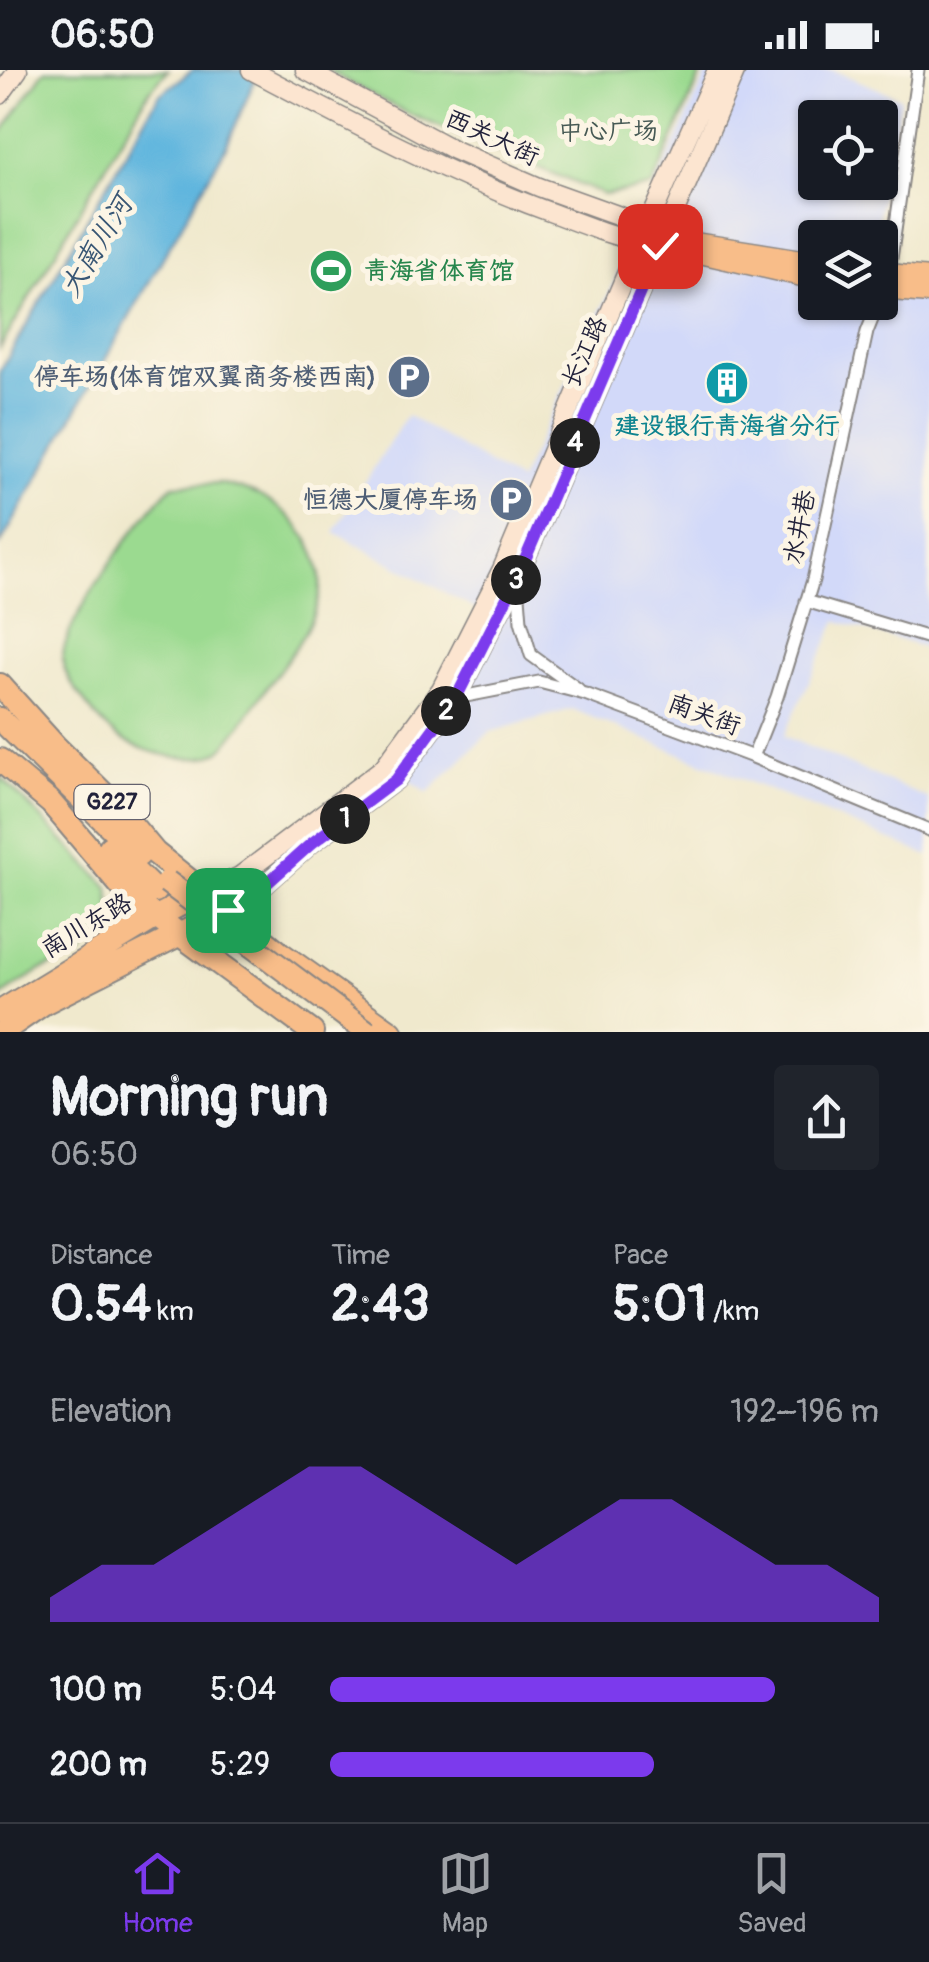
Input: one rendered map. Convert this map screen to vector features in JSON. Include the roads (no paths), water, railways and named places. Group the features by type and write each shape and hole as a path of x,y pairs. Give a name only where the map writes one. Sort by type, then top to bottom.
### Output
{"highway":[{"name":"G227","path":"1,686 115,805 154,854 228,910"},
{"path":"0,719 167,882 367,1032"},
{"path":"0,740 154,891 342,1032"},
{"name":"G227","path":"0,760 51,803 134,900 178,936"},
{"name":"南川东路","path":"0,1012 156,917 205,892"},
{"name":"长江路","path":"178,936 228,910"},
{"path":"228,910 280,953 391,1032"},
{"name":"南川东路","path":"2,1032 44,1003 178,936"},
{"path":"178,936 312,1032"}],"main road":[{"path":"0,95 18,70"},
{"path":"251,70 406,150 508,197 622,239 654,237 798,258"},
{"name":"西关大街","path":"305,70 454,150 654,237"},
{"name":"长江路","path":"228,910 255,894 312,843 396,780 456,698 518,576 717,70"},
{"name":"长江路","path":"205,892 240,876 383,768 441,689 502,569 654,237 736,70"},
{"path":"654,237 798,275"},
{"path":"898,284 929,277"},
{"path":"898,290 929,294"}],"street":[{"name":"水井巷","path":"893,220 918,70"},
{"name":"水井巷","path":"753,757 777,697 806,602 871,320"},
{"path":"518,576 521,621 531,655 585,694"},
{"path":"806,602 929,638"},
{"name":"南关街","path":"456,698 539,682 585,694 753,757 929,830"}],"water":[{"name":"大南川河","path":"193,70 259,70 227,145 0,545 0,371 159,95"}],"place":[{"name":"青海省体育馆","path":"331,271"},
{"name":"停车场(体育馆双翼商务楼西南)","path":"409,377"},
{"name":"建设银行青海省分行","path":"727,383"},
{"name":"恒德大厦停车场","path":"511,500"}],"park label":[{"name":"中心广场","path":"608,131"}]}
